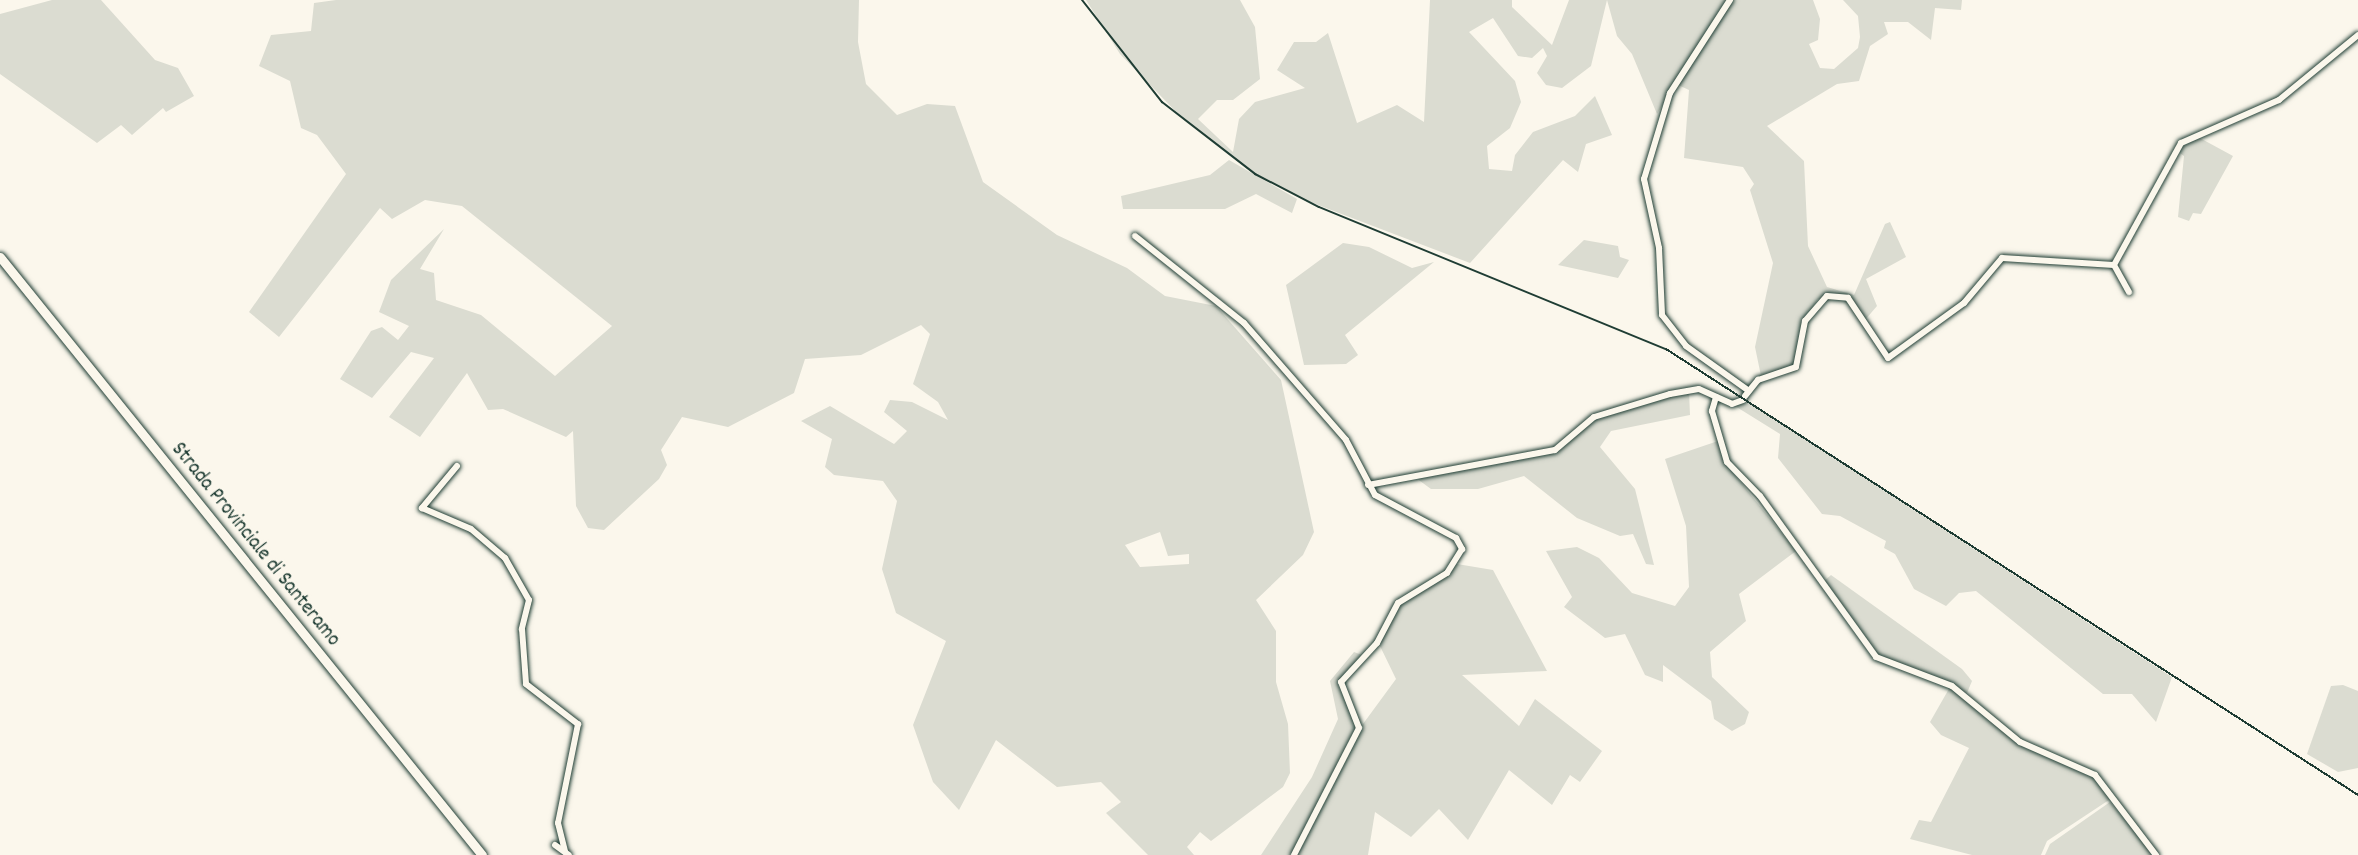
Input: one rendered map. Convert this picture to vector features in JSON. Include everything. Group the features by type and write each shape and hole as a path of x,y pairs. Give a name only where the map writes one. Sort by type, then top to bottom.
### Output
{"main road":[{"name":"Strada Provinciale di Santeramo","path":"0,257 482,855"}],"street":[{"path":"1730,0 1670,93 1644,179 1659,248 1662,315 1686,346 1746,396"},
{"path":"2114,265 2181,143 2279,100 2358,34"},
{"path":"1135,236 1244,323 1346,440 1368,485 1400,513 1455,538 1462,549 1447,573 1398,603 1377,643 1341,682 1359,728 1294,855"},
{"path":"1368,485 1555,450 1594,417 1670,394 1699,389 1735,404 1746,396 1758,380 1794,370 1805,321 1827,296 1848,298 1888,358 1964,303 2002,258 2114,265"},
{"path":"2114,265 2129,292"},
{"path":"1716,397 1712,411 1727,462 1760,496 1877,657 1951,686 2020,742 2095,775 2156,855"},
{"path":"457,466 424,502 424,513 471,529 505,558 529,600 522,629 526,684 578,724 558,822 567,854"},
{"path":"555,845 567,854"}],"shaded area":[{"path":"52,0 101,0 155,60 178,68 194,96 166,112 163,108 132,135 121,125 97,143 0,74 0,14"},
{"path":"336,0 859,0 858,42 866,84 897,115 927,104 955,106 983,182 1057,235 1127,268 1165,296 1216,306 1281,380 1314,532 1303,555 1256,600 1276,631 1276,682 1288,724 1290,773 1283,787 1211,841 1200,832 1187,847 1194,855 1148,855 1106,813 1121,802 1101,782 1057,787 996,740 959,810 933,782 913,725 946,641 896,613 882,569 897,501 883,481 834,475 825,467 832,439 801,421 830,406 894,444 907,431 884,412 890,400 912,402 948,420 938,402 913,384 930,334 921,325 861,355 805,359 794,393 728,427 682,417 661,450 667,465 659,479 604,530 588,528 576,506 573,431 566,437 503,409 488,410 467,373 420,437 389,417 434,358 411,352 372,398 340,379 371,331 382,327 398,340 409,326 379,312 391,280 444,229 420,269 434,273 436,300 481,315 555,376 612,326 462,206 425,200 392,219 380,208 279,337 249,312 346,174 317,135 301,128 290,81 259,66 271,35 311,31 314,3","holes":["1160,532 1168,556 1189,554 1189,564 1140,567 1125,545"]},
{"path":"1086,0 1240,0 1255,27 1260,79 1233,100 1217,100 1198,119 1233,152 1239,119 1255,102 1305,88 1277,70 1294,42 1316,42 1328,33 1357,123 1397,105 1424,122 1430,0 1512,0 1512,7 1552,45 1569,0 1607,0 1591,66 1562,88 1546,85 1537,73 1547,56 1543,48 1532,58 1518,56 1493,18 1469,32 1515,81 1521,102 1510,128 1487,146 1489,169 1512,171 1515,155 1533,132 1575,116 1595,96 1612,135 1586,144 1578,172 1563,160 1470,263 1305,200 1247,169 1186,122 1120,54"},
{"path":"1607,0 1726,0 1657,114 1632,54 1617,36"},
{"path":"1729,0 1813,0 1820,19 1818,40 1809,44 1820,68 1834,69 1858,48 1860,37 1858,16 1843,0 1962,0 1961,10 1935,8 1931,40 1908,22 1884,22 1888,34 1870,46 1859,81 1837,84 1767,126 1804,161 1808,246 1827,287 1854,295 1885,224 1890,222 1906,257 1866,279 1877,306 1865,320 1849,296 1818,299 1804,320 1796,364 1761,376 1755,347 1773,263 1750,190 1754,184 1743,167 1684,158 1689,90 1676,84"},
{"path":"2198,137 2233,156 2201,214 2193,213 2189,221 2178,217 2184,156 2177,151"},
{"path":"1229,160 1297,199 1292,213 1256,194 1225,209 1123,209 1121,196 1210,175"},
{"path":"1584,240 1618,246 1620,257 1629,260 1618,278 1558,265"},
{"path":"1343,243 1369,247 1412,268 1434,262 1345,335 1358,355 1346,364 1304,365 1286,285"},
{"path":"1689,391 1690,415 1611,431 1600,447 1635,489 1654,565 1646,564 1633,534 1620,536 1577,518 1524,476 1478,489 1431,489 1416,478 1562,449 1592,419"},
{"path":"1744,400 2172,677 2156,722 2132,694 2103,694 1976,591 1959,593 1946,606 1914,589 1895,554 1884,548 1886,541 1840,516 1822,514 1778,458 1780,434 1735,406"},
{"path":"1718,441 1726,464 1796,551 1739,594 1746,621 1710,652 1712,677 1749,712 1745,724 1732,731 1714,719 1711,701 1663,665 1663,682 1645,675 1625,634 1605,638 1564,607 1572,597 1546,551 1577,547 1599,558 1632,593 1675,606 1689,587 1686,526 1665,459"},
{"path":"1457,564 1493,570 1547,671 1462,675 1519,726 1535,699 1602,751 1580,782 1570,775 1552,805 1509,770 1468,840 1439,809 1411,837 1375,812 1368,855 1296,855 1360,728 1396,679 1379,644 1402,601"},
{"path":"1831,575 1962,669 1972,681 1967,693 1883,662 1823,582"},
{"path":"1354,652 1362,655 1338,685 1357,728 1292,855 1261,855 1312,777 1338,719 1330,681"},
{"path":"2343,685 2358,691 2358,768 2338,772 2307,754 2331,686"},
{"path":"1950,687 2014,741 2096,776 2112,798 2047,841 2041,855 1972,855 1910,839 1919,820 1931,822 1969,748 1941,735 1930,722"},
{"path":"2110,802 2154,855 2045,855 2050,844"}],"railway":[{"path":"1082,0 1162,102 1255,174 1319,207 1666,349 2358,795"}]}
